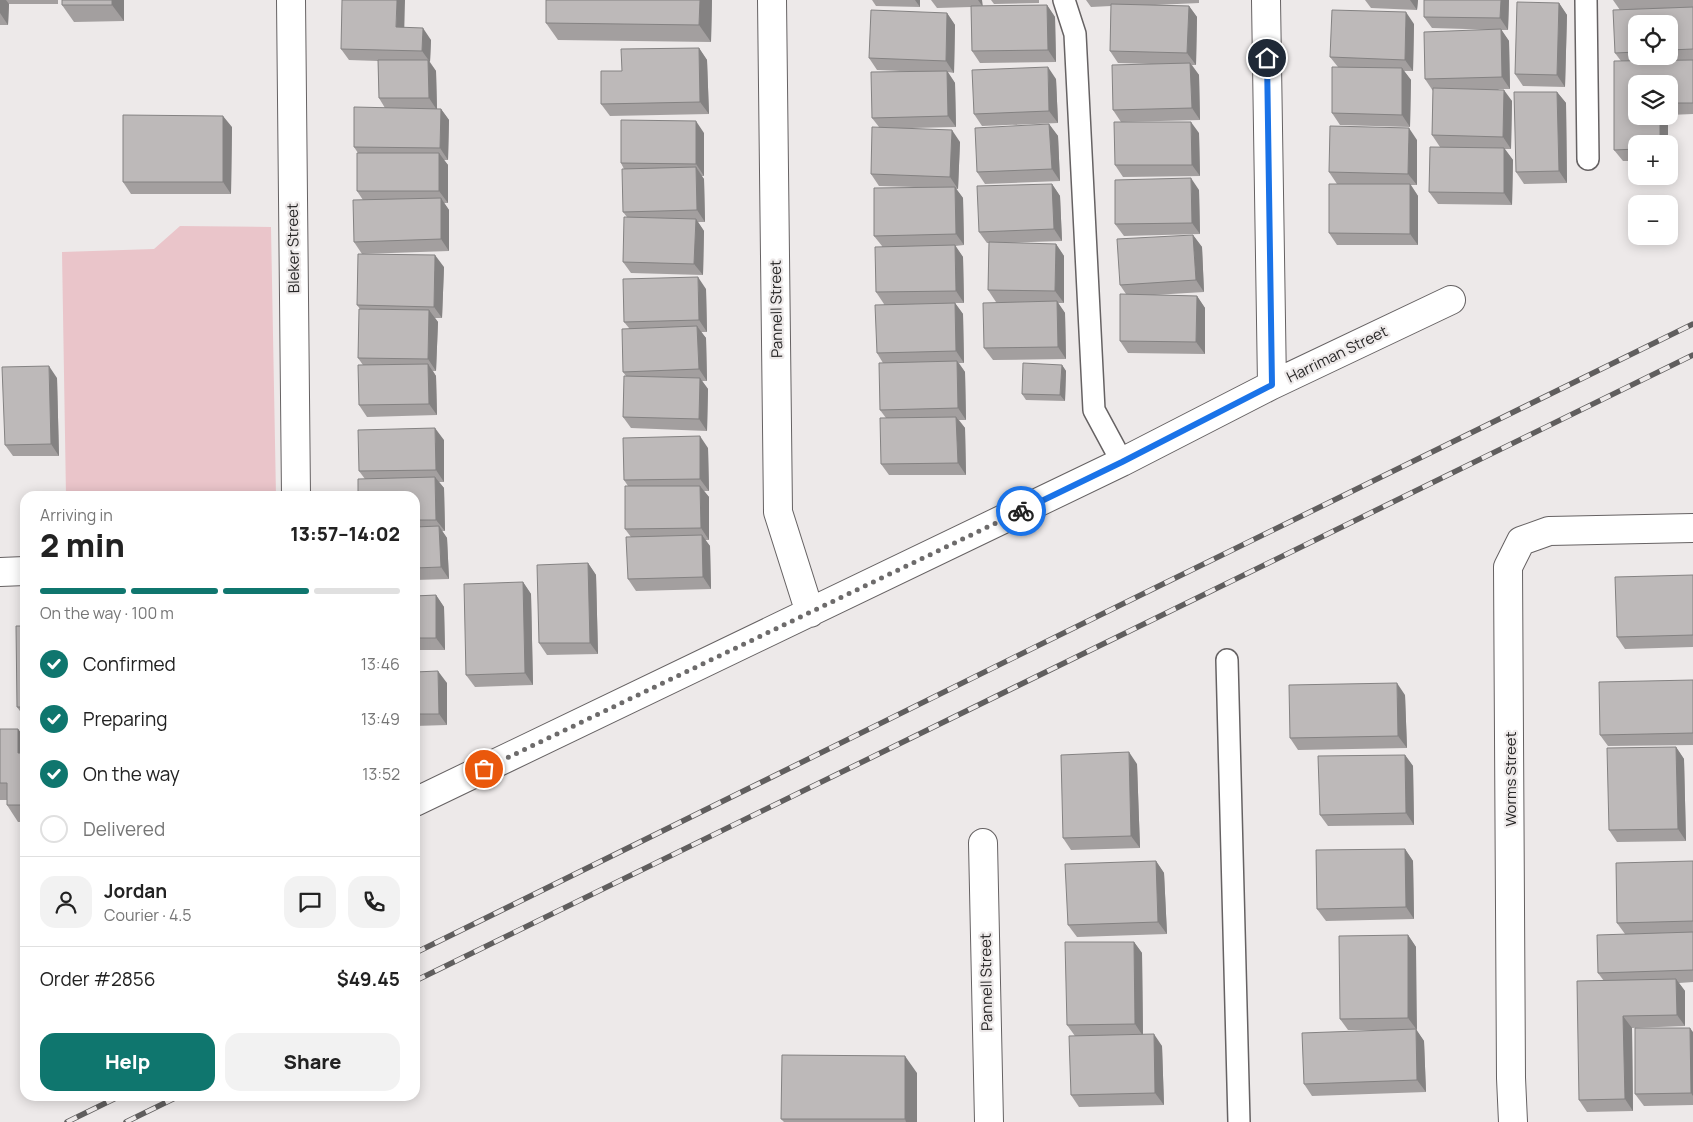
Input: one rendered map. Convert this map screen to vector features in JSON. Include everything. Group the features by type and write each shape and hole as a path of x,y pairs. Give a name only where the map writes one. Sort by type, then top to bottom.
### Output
{"street":[{"name":"Bleker Street","path":"291,0 296,491"},
{"name":"Pannell Street","path":"772,0 778,512 810,613"},
{"path":"1266,0 1272,385"},
{"name":"Harriman Street","path":"420,800 1122,462 1272,385 1451,300"},
{"name":"Worms Street","path":"1513,1122 1511,1068 1508,567 1522,541 1550,531 1693,528"},
{"path":"0,572 20,572"},
{"name":"Pannell Street","path":"982,843 989,1122"}],"lane":[{"path":"1064,0 1075,34 1094,410 1122,462"},
{"path":"1586,0 1588,159"},
{"path":"1227,660 1238,1122"}],"shaded area":[{"path":"180,226 271,227 276,491 66,491 62,252 154,249"}],"building":[{"path":"62,0 112,0 112,5 62,5"},
{"path":"342,0 397,0 396,27 423,28 422,51 341,49"},
{"path":"546,0 700,0 699,25 546,23"},
{"path":"1424,0 1501,0 1500,18 1424,17"},
{"path":"1517,2 1559,3 1557,75 1515,74"},
{"path":"1111,4 1189,6 1187,53 1110,51"},
{"path":"1047,5 1048,50 972,51 971,6"},
{"path":"1693,7 1693,49 1678,50 1678,15 1628,15 1628,52 1615,53 1613,10"},
{"path":"871,10 947,13 946,61 869,58"},
{"path":"1332,10 1406,12 1405,60 1330,57"},
{"path":"1501,29 1502,77 1425,79 1424,32"},
{"path":"699,48 700,102 601,104 601,71 622,71 621,49"},
{"path":"378,60 428,60 429,98 379,98"},
{"path":"1678,60 1693,60 1693,103 1678,103 1678,75 1628,75 1628,125 1660,125 1660,135 1628,135 1628,149 1614,150 1614,61 1628,61 1628,65 1678,65"},
{"path":"1190,63 1192,108 1113,110 1112,65"},
{"path":"1048,67 1049,111 974,114 972,70"},
{"path":"1332,67 1402,68 1402,115 1332,113"},
{"path":"947,71 948,116 872,118 871,72"},
{"path":"1433,88 1504,90 1503,137 1432,135"},
{"path":"1514,92 1557,92 1559,171 1516,172"},
{"path":"354,107 441,109 440,148 354,147"},
{"path":"123,115 223,116 223,182 123,182"},
{"path":"621,120 696,121 696,164 621,163"},
{"path":"1114,122 1191,122 1192,165 1115,165"},
{"path":"1049,124 1052,169 977,172 975,128"},
{"path":"1330,126 1409,128 1408,174 1329,172"},
{"path":"872,127 952,130 950,177 871,174"},
{"path":"1430,147 1504,148 1504,193 1429,192"},
{"path":"357,153 439,153 439,191 357,191"},
{"path":"696,167 697,210 623,212 622,169"},
{"path":"1191,178 1192,223 1115,224 1115,180"},
{"path":"1052,184 1054,229 979,232 977,186"},
{"path":"1329,184 1410,184 1410,234 1329,233"},
{"path":"955,187 956,234 874,236 874,188"},
{"path":"441,198 441,239 354,242 353,200"},
{"path":"624,217 696,219 694,264 623,262"},
{"path":"1193,235 1196,280 1120,285 1117,239"},
{"path":"989,242 1056,244 1055,291 988,290"},
{"path":"955,245 956,291 876,292 875,247"},
{"path":"358,254 435,255 434,307 357,305"},
{"path":"698,277 699,320 624,322 623,279"},
{"path":"1120,294 1197,296 1196,342 1120,341"},
{"path":"1057,301 1058,347 984,348 983,303"},
{"path":"955,303 956,351 877,353 875,305"},
{"path":"359,309 429,310 428,359 358,358"},
{"path":"697,326 699,369 623,372 622,329"},
{"path":"957,361 958,408 880,410 879,363"},
{"path":"1023,363 1062,365 1060,395 1022,394"},
{"path":"428,364 429,404 359,405 358,365"},
{"path":"49,366 51,444 5,445 2,367"},
{"path":"624,376 700,378 699,419 623,417"},
{"path":"956,417 958,463 881,464 880,418"},
{"path":"435,428 436,470 359,471 358,430"},
{"path":"700,436 700,479 624,480 623,438"},
{"path":"435,477 436,520 420,520 420,491 358,491 358,479"},
{"path":"625,486 700,486 701,528 625,529"},
{"path":"439,526 441,567 420,568 420,527"},
{"path":"702,535 703,577 628,579 626,537"},
{"path":"588,563 590,643 539,643 537,565"},
{"path":"1693,575 1693,635 1617,637 1615,577"},
{"path":"523,582 525,673 466,675 464,584"},
{"path":"436,595 436,638 420,638 420,596"},
{"path":"16,626 20,626 20,707 17,707"},
{"path":"438,671 439,714 420,714 420,672"},
{"path":"1693,680 1693,733 1600,735 1599,682"},
{"path":"1397,683 1398,736 1290,738 1289,685"},
{"path":"0,729 18,729 20,805 7,805 7,783 0,783"},
{"path":"1676,747 1678,829 1609,830 1607,748"},
{"path":"1129,752 1131,836 1063,838 1061,755"},
{"path":"1405,755 1406,813 1320,815 1318,756"},
{"path":"1405,849 1406,907 1317,909 1316,850"},
{"path":"1156,861 1158,922 1068,925 1065,864"},
{"path":"1693,861 1693,921 1617,923 1616,863"},
{"path":"1693,932 1693,970 1598,973 1597,935"},
{"path":"1408,935 1408,1018 1340,1019 1339,936"},
{"path":"1065,942 1134,942 1135,1024 1067,1025"},
{"path":"1676,979 1677,1015 1623,1016 1625,1099 1579,1100 1577,981"},
{"path":"1635,1028 1690,1028 1691,1093 1635,1094"},
{"path":"1416,1029 1417,1080 1304,1084 1302,1033"},
{"path":"1154,1034 1155,1093 1071,1095 1069,1036"},
{"path":"782,1055 905,1056 905,1119 781,1119"}],"railway":[{"path":"420,951 1693,324"},
{"path":"420,979 1693,355"},
{"path":"67,1122 110,1101"},
{"path":"126,1122 169,1101"}],"way so far":[{"path":"484,769 1021,511"}],"route":[{"path":"1021,511 1122,462 1272,385 1267,58"}]}
